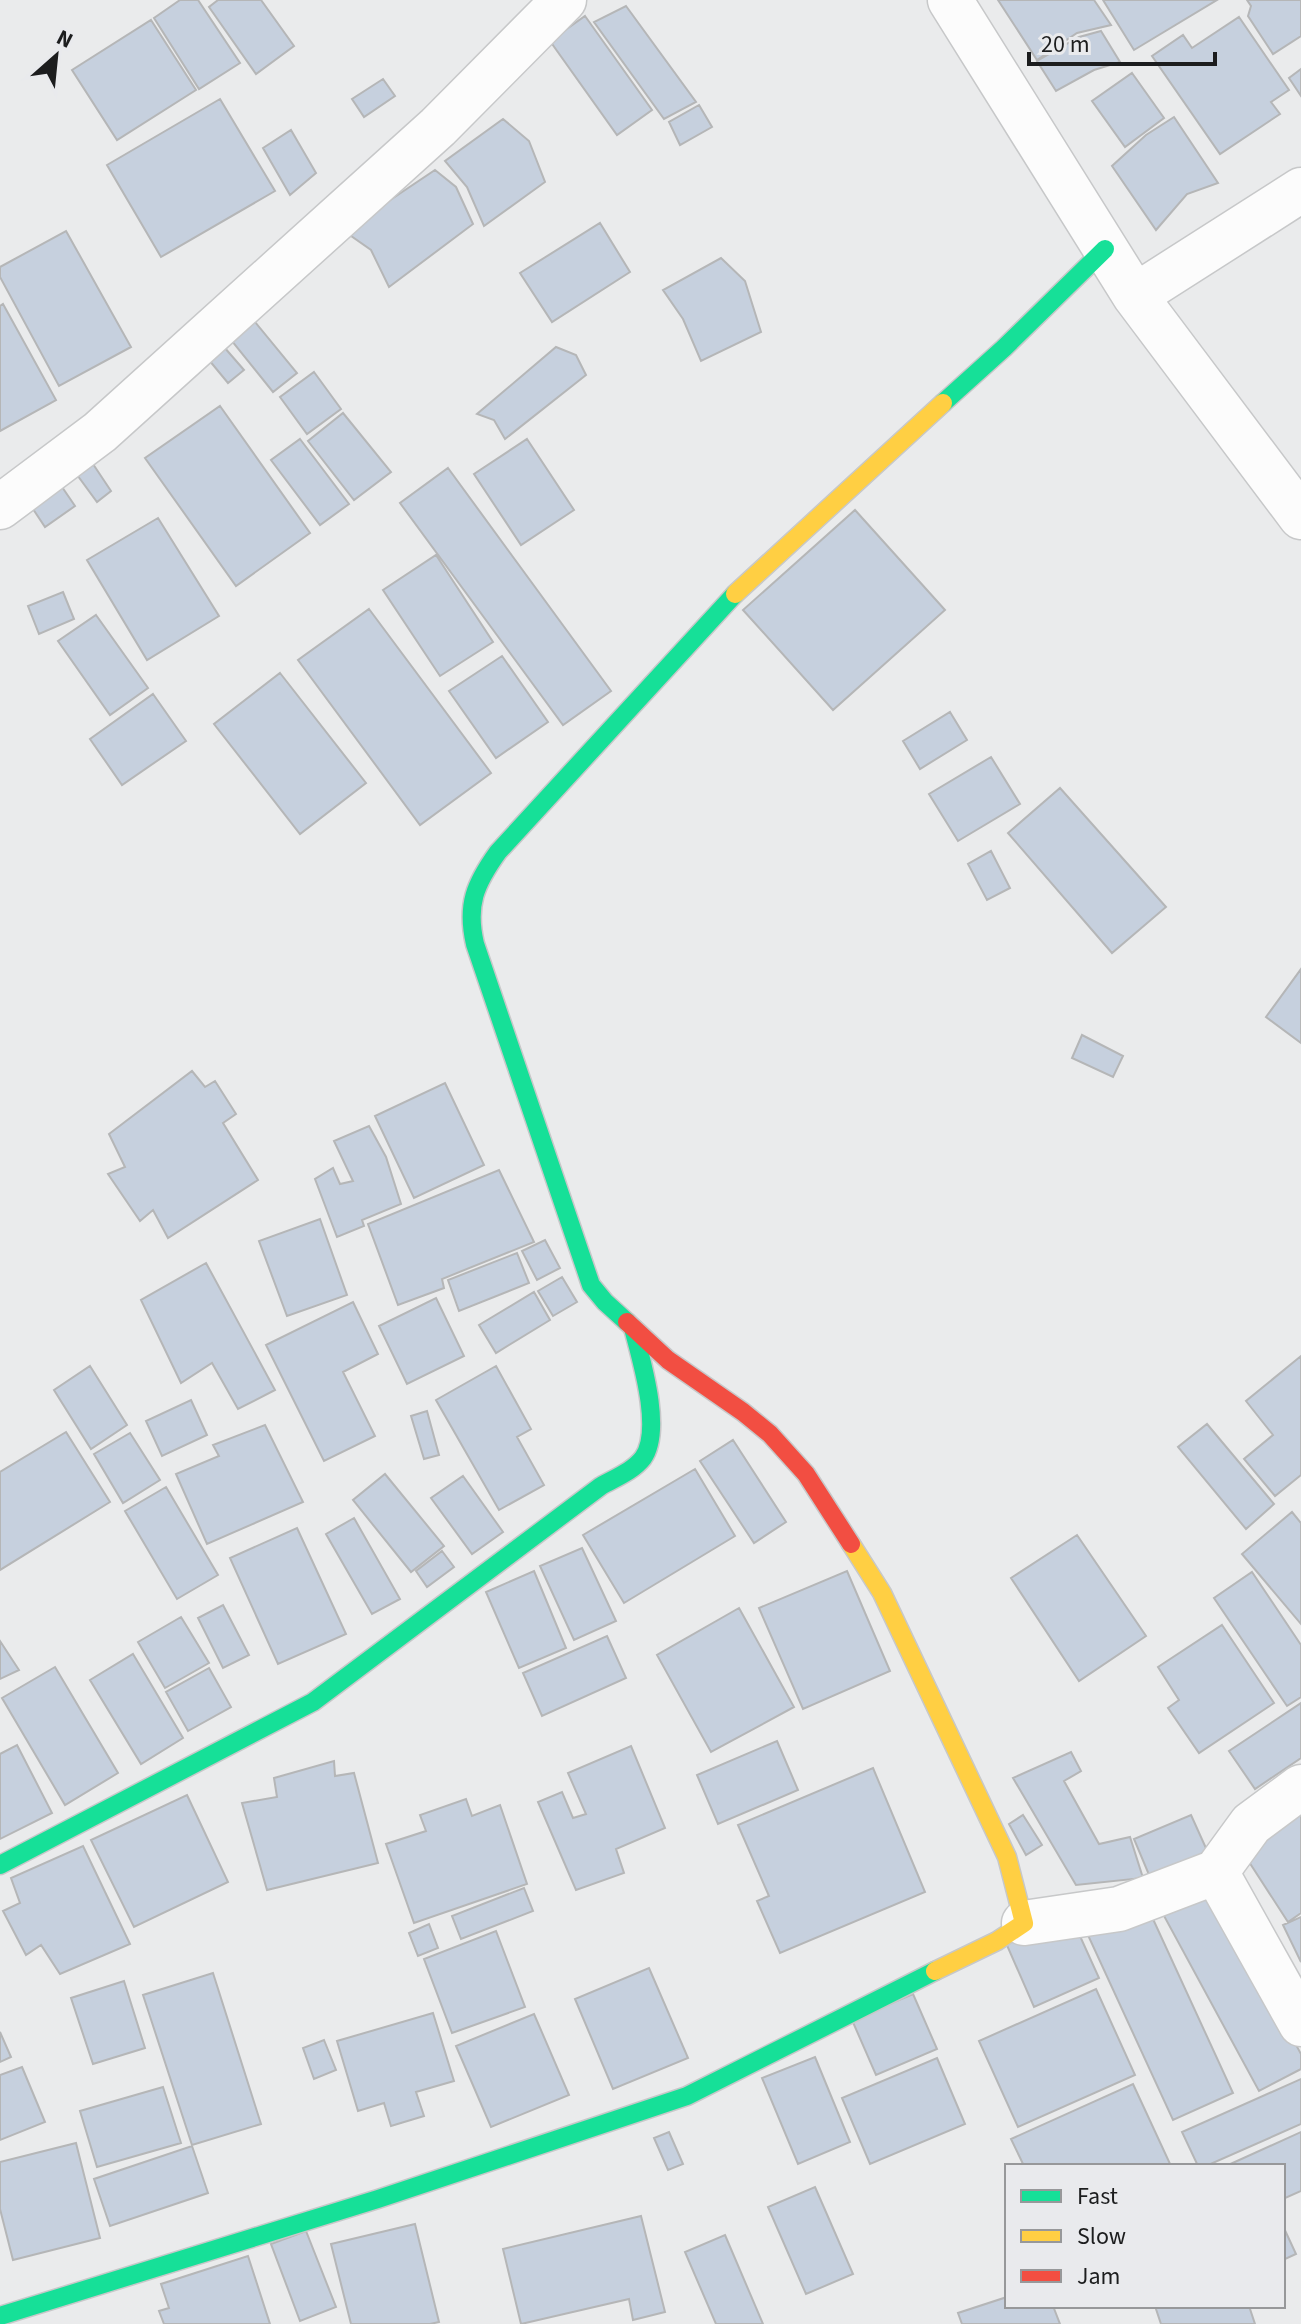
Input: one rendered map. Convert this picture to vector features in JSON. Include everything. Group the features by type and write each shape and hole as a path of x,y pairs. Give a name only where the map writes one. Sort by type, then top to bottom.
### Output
{"street":[{"path":"0,507 112,421 438,127 564,0"},
{"path":"950,0 1135,296 1301,517"},
{"path":"1135,296 1301,190"},
{"path":"1024,1923 1007,1857 882,1593 806,1474 770,1434 668,1360 605,1302 591,1285 475,944 472,904 479,877 498,852 742,586 1004,348 1105,249"},
{"path":"0,1865 313,1702 601,1486 635,1465 646,1452 650,1426 648,1394 633,1328"},
{"path":"0,2316 378,2199 687,2096 997,1941 1024,1923 1119,1909 1216,1872 1251,1824 1301,1787"},
{"path":"1216,1872 1301,2024"}],"building":[{"path":"180,0 198,0 240,63 199,89 154,18"},
{"path":"218,0 261,0 294,46 256,74 209,7"},
{"path":"998,0 1094,0 1111,25 1077,33 1037,60"},
{"path":"1103,0 1217,0 1134,50"},
{"path":"1247,0 1301,0 1301,36 1273,54 1248,16 1251,6"},
{"path":"626,6 696,102 664,119 594,22"},
{"path":"585,16 652,110 617,135 550,41"},
{"path":"1239,17 1289,90 1271,102 1280,114 1220,154 1152,56 1183,35 1192,48"},
{"path":"151,20 196,90 117,140 72,70"},
{"path":"1101,31 1120,62 1094,70 1056,91 1037,61 1079,37"},
{"path":"1301,69 1301,96 1289,78"},
{"path":"1132,73 1164,118 1125,147 1092,101"},
{"path":"383,79 395,96 364,117 352,99"},
{"path":"220,99 275,191 161,257 107,165"},
{"path":"699,105 712,127 680,145 669,122"},
{"path":"1174,117 1218,183 1187,194 1156,230 1112,166 1146,135"},
{"path":"503,119 529,141 545,182 484,226 467,187 445,161"},
{"path":"291,130 316,173 290,195 263,148"},
{"path":"435,170 456,187 473,224 389,287 371,250 344,231"},
{"path":"600,223 630,272 552,322 520,273"},
{"path":"66,231 131,347 59,386 0,277 0,267"},
{"path":"721,258 745,281 761,332 701,361 683,319 663,290"},
{"path":"3,304 56,400 0,431 0,306"},
{"path":"246,311 297,373 273,392 223,330"},
{"path":"224,347 244,370 228,383 209,360"},
{"path":"556,347 576,355 586,375 505,439 494,420 477,414"},
{"path":"314,372 341,409 307,434 280,397"},
{"path":"220,406 310,533 236,586 145,458"},
{"path":"343,413 391,472 354,500 308,441"},
{"path":"300,439 349,504 320,525 271,460"},
{"path":"527,439 574,510 521,545 474,474"},
{"path":"91,461 111,491 97,502 75,472"},
{"path":"448,468 611,691 563,725 400,503"},
{"path":"60,484 75,506 45,527 29,503"},
{"path":"855,510 945,610 833,710 743,610"},
{"path":"158,518 219,616 147,660 87,560"},
{"path":"436,555 493,642 440,676 383,590"},
{"path":"63,592 74,619 39,634 28,606"},
{"path":"369,609 491,773 420,825 298,660"},
{"path":"96,615 148,688 110,715 58,641"},
{"path":"502,656 548,722 496,758 449,691"},
{"path":"280,673 366,783 300,834 214,724"},
{"path":"153,694 186,741 122,785 90,739"},
{"path":"950,712 967,740 920,769 903,741"},
{"path":"991,757 1020,804 958,841 929,794"},
{"path":"1060,788 1166,907 1112,953 1008,833"},
{"path":"991,851 1010,888 987,900 968,864"},
{"path":"1301,969 1301,1043 1266,1017"},
{"path":"1082,1035 1123,1056 1113,1077 1072,1058"},
{"path":"192,1071 205,1087 215,1081 236,1114 223,1123 258,1180 168,1238 153,1210 140,1221 108,1174 125,1167 109,1134"},
{"path":"445,1083 484,1165 414,1198 375,1116"},
{"path":"369,1126 386,1157 401,1204 362,1220 364,1226 337,1237 315,1179 333,1168 340,1184 353,1181 334,1141"},
{"path":"499,1170 534,1242 442,1279 444,1288 398,1305 368,1224"},
{"path":"320,1219 347,1295 287,1316 259,1241"},
{"path":"545,1240 560,1268 537,1280 522,1251"},
{"path":"517,1253 529,1283 459,1311 448,1280"},
{"path":"206,1263 275,1390 238,1409 212,1363 181,1383 141,1300"},
{"path":"562,1277 577,1302 553,1316 538,1291"},
{"path":"534,1292 550,1320 496,1353 479,1325"},
{"path":"436,1298 464,1356 407,1384 379,1326"},
{"path":"353,1302 378,1354 343,1372 375,1436 324,1461 266,1345"},
{"path":"1301,1356 1301,1475 1275,1496 1244,1459 1273,1435 1246,1401"},
{"path":"90,1366 127,1425 91,1449 54,1390"},
{"path":"496,1366 531,1429 517,1437 544,1485 499,1510 436,1400"},
{"path":"191,1400 207,1435 162,1456 146,1421"},
{"path":"427,1411 439,1455 424,1459 411,1416"},
{"path":"1207,1424 1274,1504 1246,1529 1178,1447"},
{"path":"265,1425 303,1502 207,1544 176,1474 219,1456 213,1445"},
{"path":"66,1432 110,1502 0,1570 0,1472"},
{"path":"130,1433 160,1480 123,1503 94,1454"},
{"path":"733,1440 786,1522 754,1543 700,1461"},
{"path":"695,1469 735,1536 624,1603 583,1535"},
{"path":"385,1474 444,1546 411,1572 353,1500"},
{"path":"463,1476 503,1532 472,1554 431,1498"},
{"path":"166,1487 218,1575 177,1599 125,1511"},
{"path":"1292,1512 1301,1523 1301,1624 1242,1554"},
{"path":"354,1518 400,1599 372,1614 326,1534"},
{"path":"297,1528 346,1634 278,1664 230,1558"},
{"path":"1077,1535 1146,1636 1079,1681 1011,1578"},
{"path":"582,1548 616,1621 574,1640 540,1566"},
{"path":"442,1551 454,1567 427,1587 416,1571"},
{"path":"534,1571 566,1648 519,1668 486,1592"},
{"path":"847,1571 890,1671 803,1709 759,1608"},
{"path":"1252,1572 1301,1645 1301,1697 1287,1706 1214,1598"},
{"path":"223,1605 249,1655 223,1668 198,1618"},
{"path":"739,1608 794,1707 711,1752 657,1655"},
{"path":"181,1617 209,1663 165,1688 138,1642"},
{"path":"1222,1625 1274,1703 1199,1753 1168,1708 1179,1700 1158,1667"},
{"path":"607,1636 626,1678 542,1716 523,1673"},
{"path":"0,1641 19,1670 0,1679"},
{"path":"133,1654 183,1738 141,1764 90,1680"},
{"path":"55,1667 118,1773 65,1805 2,1698"},
{"path":"209,1668 231,1707 188,1731 166,1692"},
{"path":"1301,1703 1301,1758 1255,1789 1229,1751"},
{"path":"777,1741 798,1790 718,1824 697,1775"},
{"path":"17,1745 52,1813 0,1839 0,1754"},
{"path":"631,1746 665,1828 616,1849 624,1873 576,1890 538,1802 562,1792 573,1818 586,1814 568,1773"},
{"path":"1071,1752 1081,1771 1064,1781 1099,1844 1130,1837 1143,1878 1076,1885 1013,1778"},
{"path":"334,1761 335,1776 354,1773 378,1863 267,1890 242,1803 277,1797 274,1778"},
{"path":"873,1768 925,1892 780,1953 757,1901 769,1896 738,1825"},
{"path":"187,1795 228,1882 134,1927 91,1840"},
{"path":"466,1799 472,1816 500,1805 527,1884 414,1923 386,1844 426,1831 420,1815"},
{"path":"1301,1813 1301,1913 1288,1922 1242,1851"},
{"path":"1023,1815 1042,1845 1026,1855 1009,1824"},
{"path":"1191,1815 1210,1857 1152,1882 1134,1839"},
{"path":"83,1846 130,1944 60,1974 41,1945 26,1955 3,1911 20,1903 11,1878"},
{"path":"524,1888 533,1911 461,1939 452,1916"},
{"path":"1211,1888 1301,2054 1301,2069 1259,2091 1163,1914"},
{"path":"1147,1906 1233,2093 1173,2120 1087,1933"},
{"path":"1070,1914 1099,1978 1034,2007 1006,1943"},
{"path":"1301,1917 1301,1962 1283,1925"},
{"path":"429,1924 438,1948 418,1956 409,1933"},
{"path":"496,1931 525,2007 452,2033 424,1959"},
{"path":"649,1968 688,2058 613,2089 575,1999"},
{"path":"213,1973 261,2124 192,2145 143,1995"},
{"path":"124,1981 145,2048 93,2064 71,1998"},
{"path":"1096,1989 1135,2075 1018,2127 979,2041"},
{"path":"913,1994 937,2049 876,2075 852,2020"},
{"path":"433,2013 454,2081 416,2092 424,2116 391,2126 384,2103 358,2111 337,2041"},
{"path":"534,2014 569,2095 491,2127 456,2046"},
{"path":"0,2032 11,2057 0,2062"},
{"path":"324,2040 336,2070 314,2079 303,2048"},
{"path":"815,2057 850,2142 798,2164 762,2078"},
{"path":"937,2058 965,2124 870,2164 842,2098"},
{"path":"22,2067 45,2122 0,2140 0,2075"},
{"path":"1301,2079 1301,2124 1211,2164 1197,2164 1182,2132"},
{"path":"1133,2084 1170,2164 1023,2164 1011,2139"},
{"path":"163,2087 181,2143 97,2167 80,2111"},
{"path":"669,2132 683,2164 668,2170 654,2138"},
{"path":"1301,2132 1301,2191 1285,2198 1285,2164 1230,2164"},
{"path":"76,2143 100,2238 13,2260 0,2209 0,2162"},
{"path":"192,2146 208,2193 110,2226 94,2179"},
{"path":"815,2187 853,2274 806,2294 768,2207"},
{"path":"641,2216 665,2312 633,2320 629,2299 521,2324 503,2249"},
{"path":"415,2224 439,2322 351,2324 331,2244"},
{"path":"1285,2230 1296,2254 1285,2259"},
{"path":"306,2231 336,2307 300,2321 271,2244"},
{"path":"725,2235 763,2324 716,2324 685,2252"},
{"path":"248,2256 270,2324 164,2324 159,2311 169,2308 161,2284"},
{"path":"1005,2298 1005,2308 1054,2308 1060,2324 962,2324 958,2313"},
{"path":"1156,2308 1250,2308 1255,2324 1161,2324"}],"traffic: fast":[{"path":"943,403 1105,249"},
{"path":"627,1322 591,1285 475,944 472,906 483,874 498,852 735,594"},
{"path":"0,1865 313,1702 601,1486 634,1467 649,1446 651,1413 633,1328"},
{"path":"0,2316 378,2199 687,2096 935,1971"}],"traffic: slow":[{"path":"735,594 943,403"},
{"path":"851,1544 882,1593 1007,1857 1024,1923 997,1941 935,1971"}],"traffic: jam":[{"path":"627,1322 668,1360 770,1434 806,1474 851,1544"}]}
